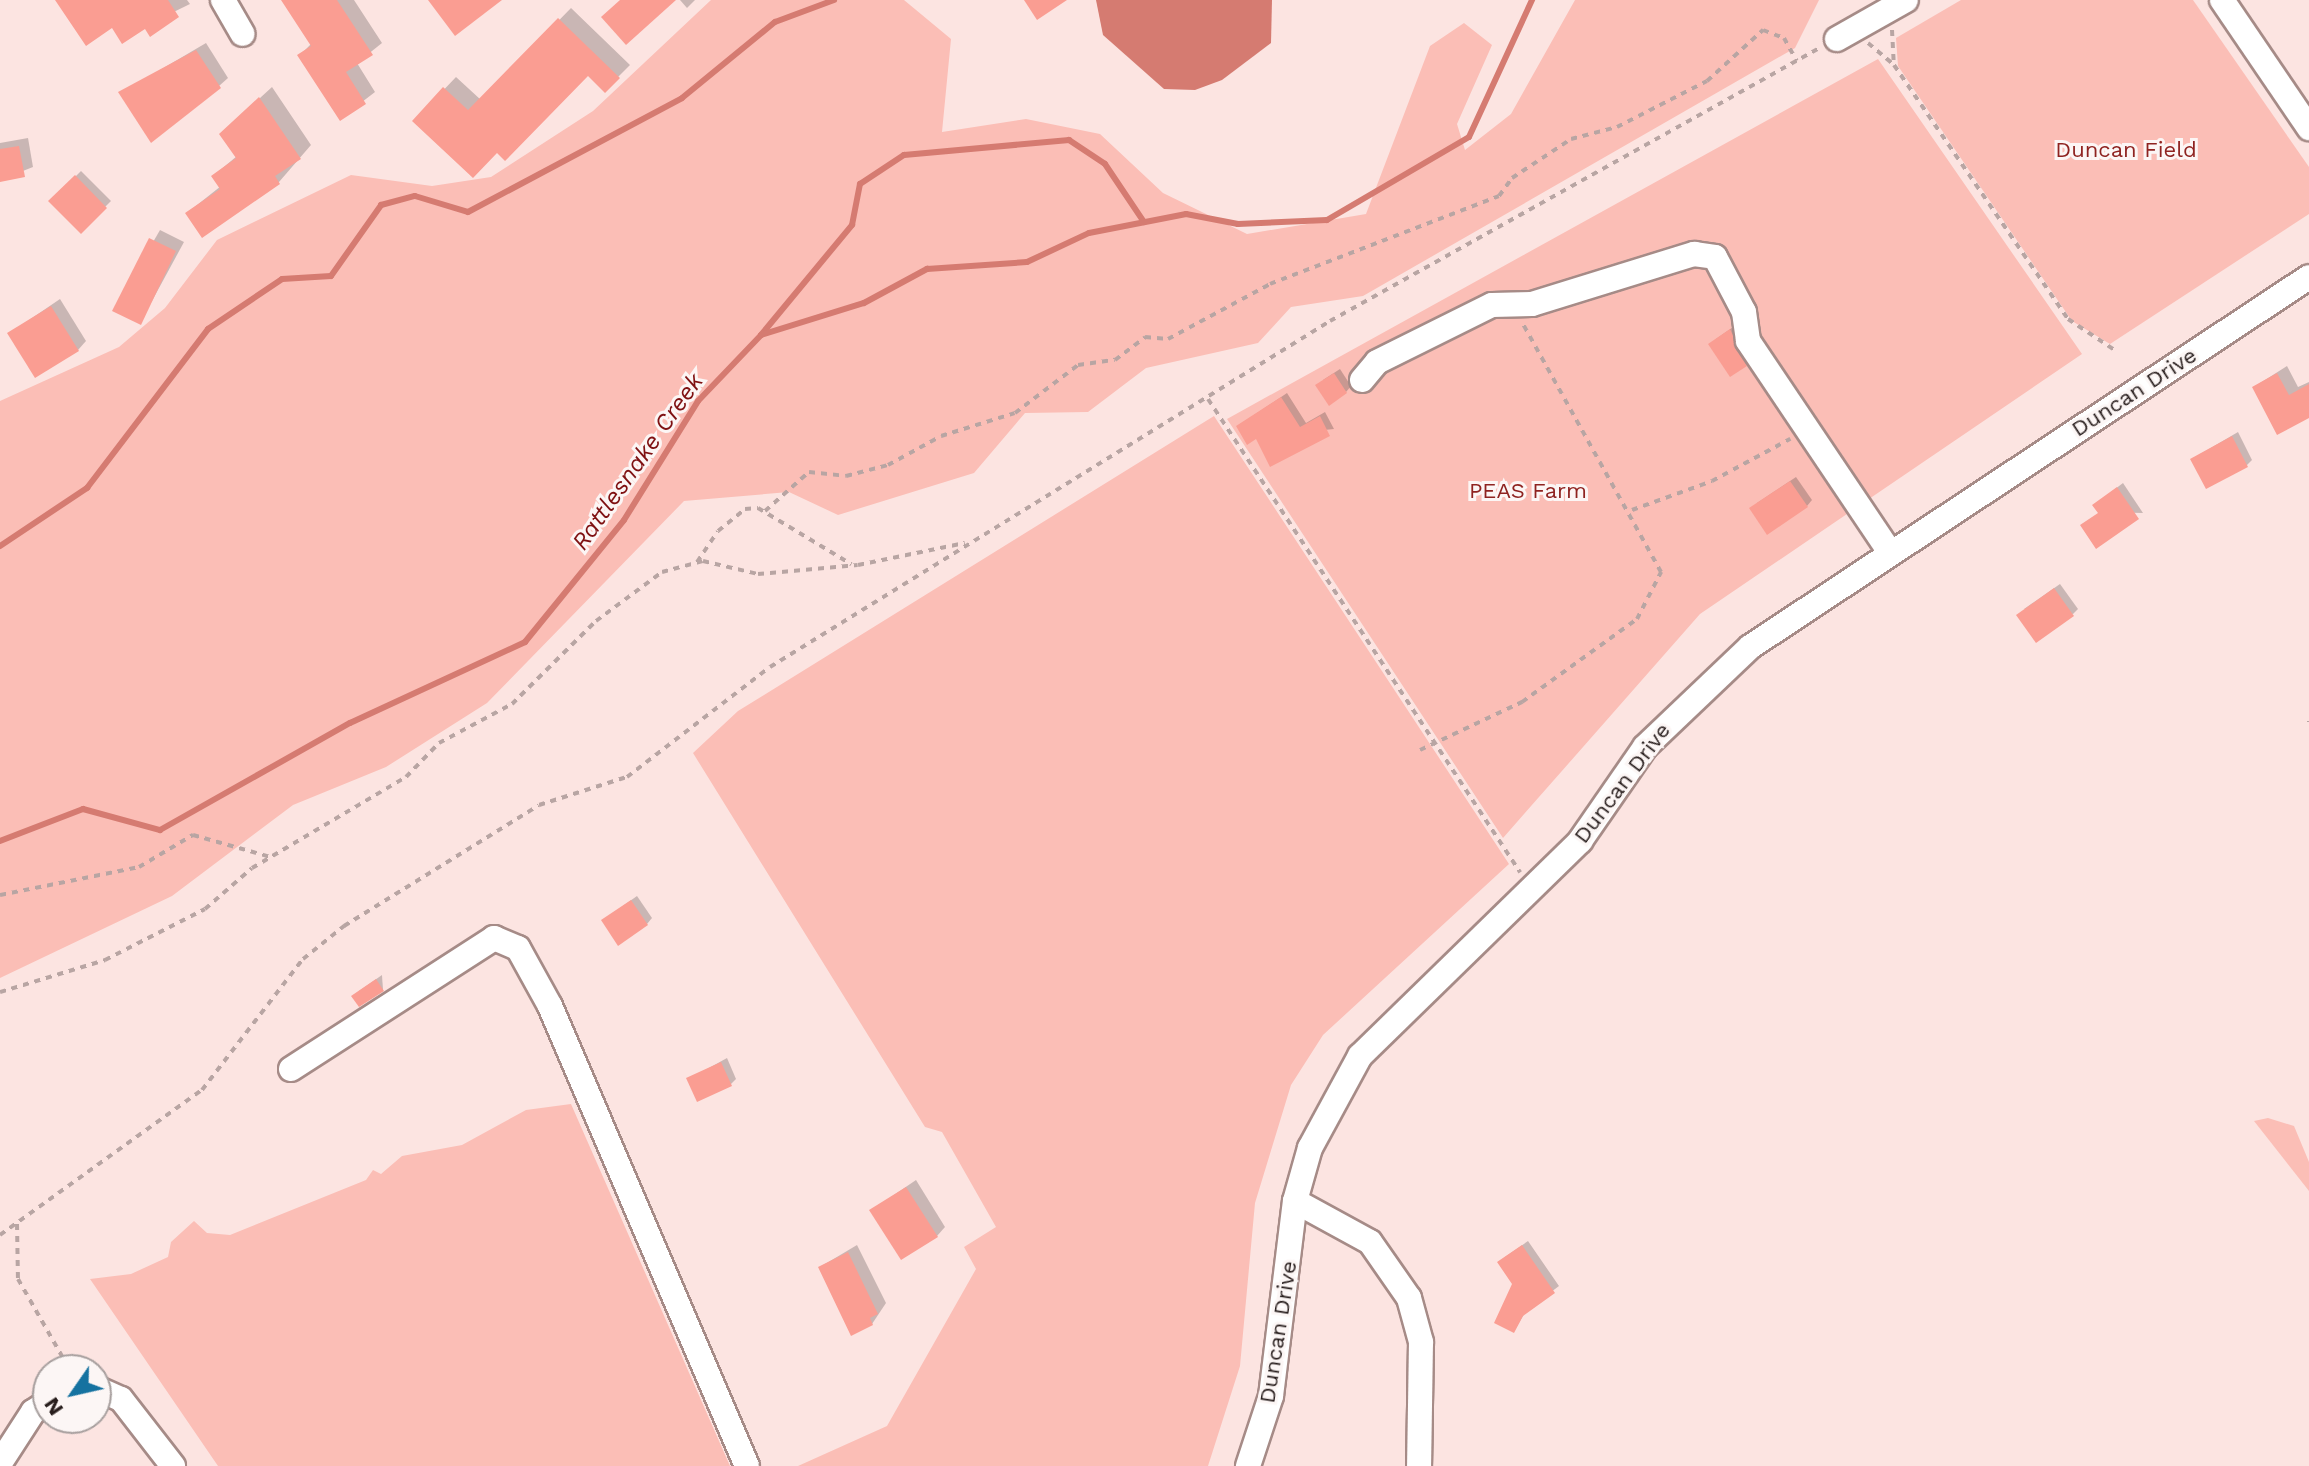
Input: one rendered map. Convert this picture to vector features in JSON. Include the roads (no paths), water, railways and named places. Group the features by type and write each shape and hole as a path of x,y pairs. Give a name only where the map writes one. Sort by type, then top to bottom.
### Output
{"street":[{"path":"223,0 243,34"},
{"path":"1847,33 1906,0"},
{"path":"2222,0 2309,128"},
{"path":"1362,380 1377,362 1492,305 1512,305 1694,254 1715,257 1744,312 1748,341 1890,552"},
{"name":"Duncan Drive","path":"1248,1466 1282,1335 1295,1201 1310,1148 1360,1056 1532,890 1694,693 1890,552 2309,277"},
{"path":"291,1069 494,938 518,948 550,1006 747,1466"},
{"path":"1295,1201 1370,1242 1409,1298 1421,1342 1419,1466"},
{"path":"112,1395 121,1399 173,1466"},
{"path":"0,1463 32,1414"}],"waterway":[{"path":"0,546 87,488 208,329 282,279 331,276 381,205 415,196 468,212 682,98 775,22 834,0"},
{"name":"Rattlesnake Creek","path":"0,841 83,809 160,830 350,723 525,642 624,520 698,401 761,335 864,303 927,269 1027,262 1089,233 1186,214 1238,224 1327,220 1469,137 1532,0"},
{"path":"761,335 852,225 860,184 904,155 1069,140 1105,164 1144,222"}],"park label":[{"name":"Duncan Field","path":"2126,150"},
{"name":"PEAS Farm","path":"1528,491"}]}
